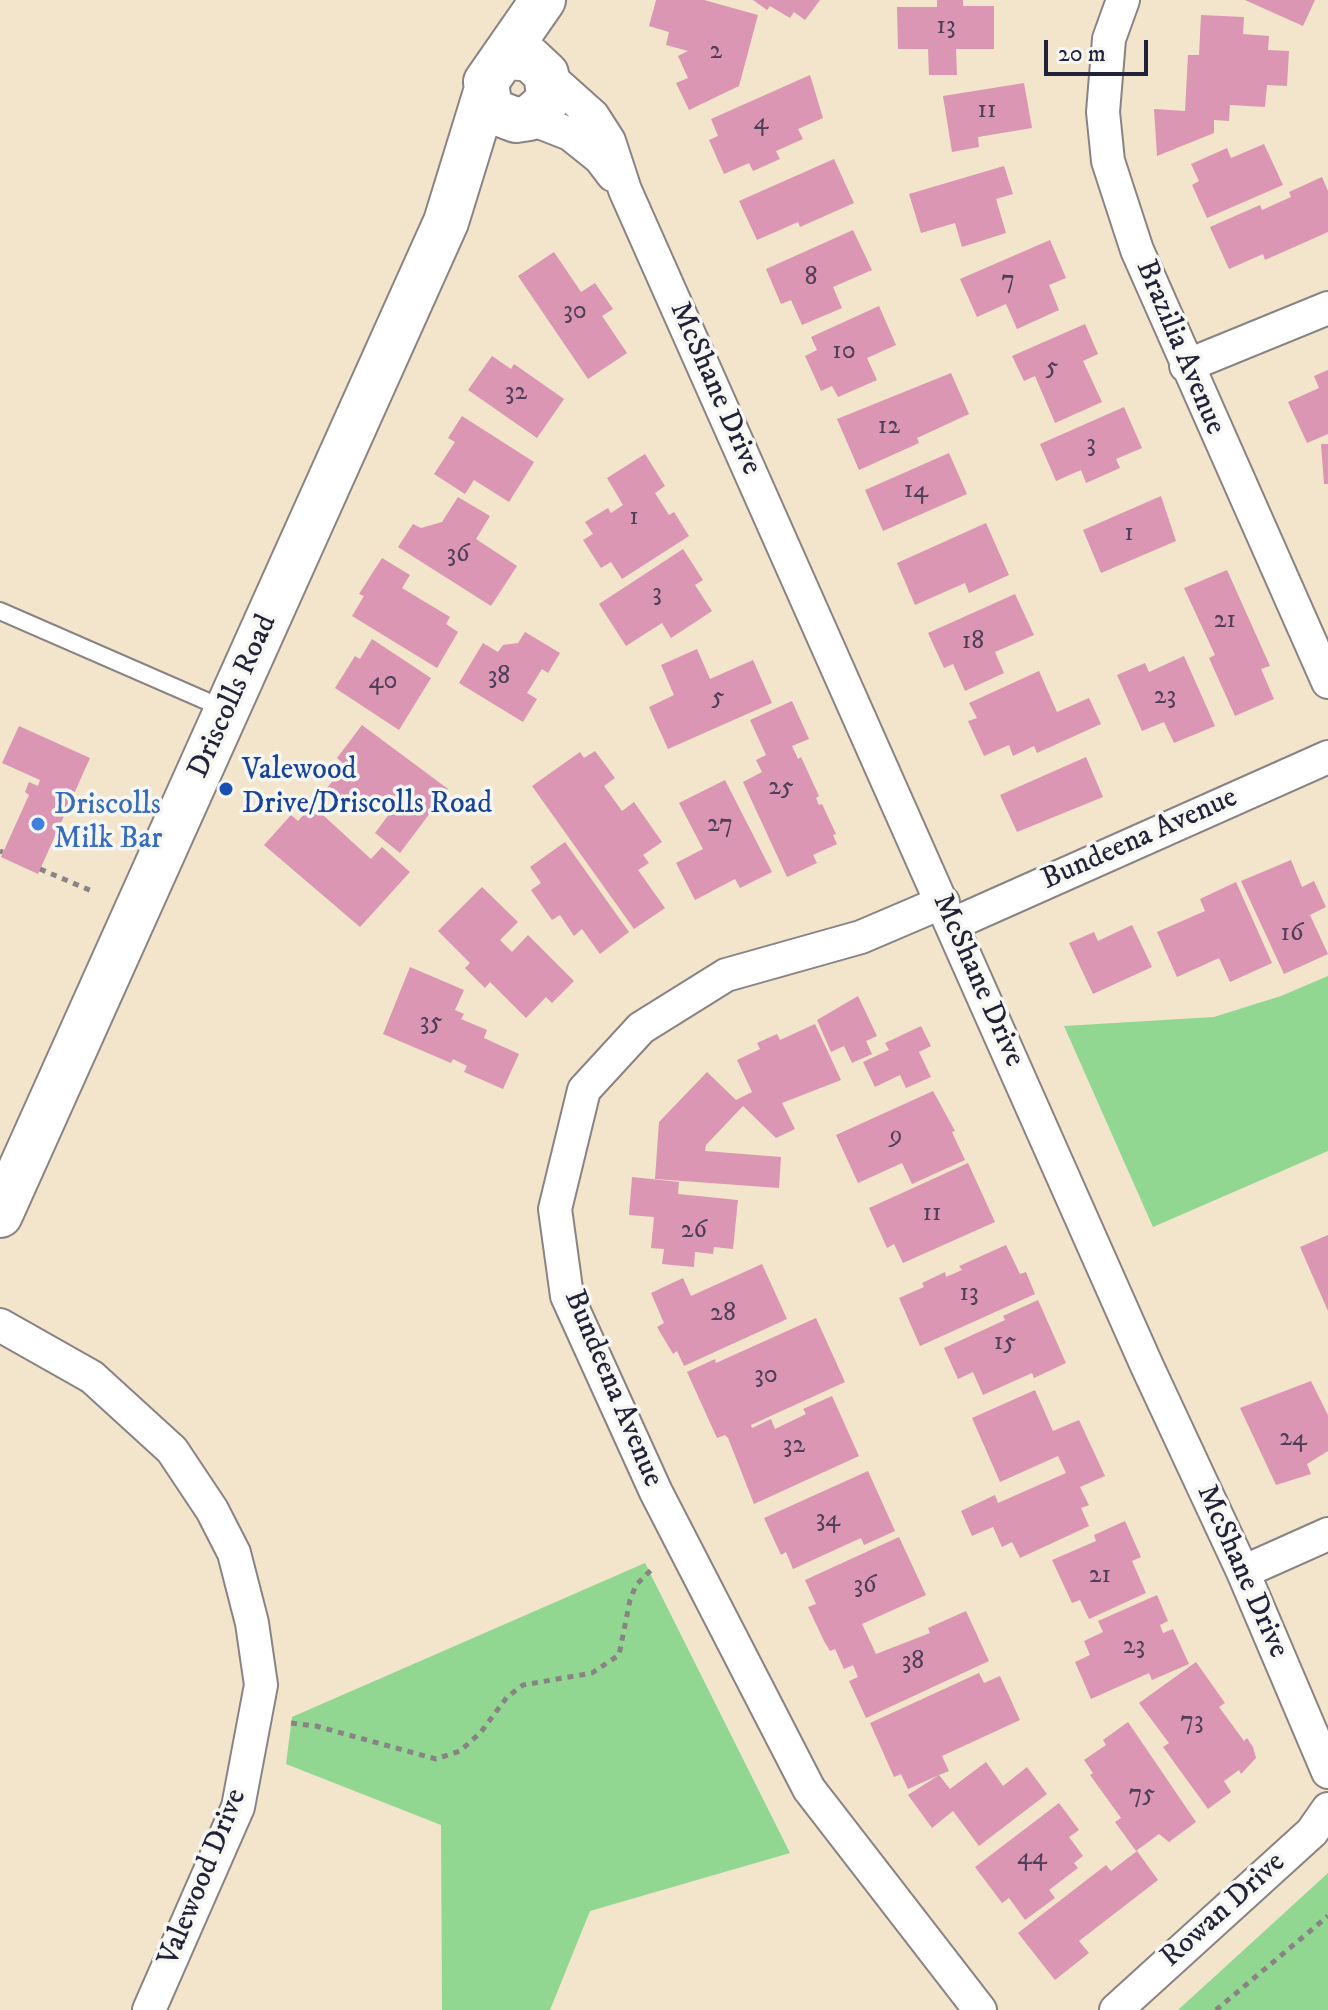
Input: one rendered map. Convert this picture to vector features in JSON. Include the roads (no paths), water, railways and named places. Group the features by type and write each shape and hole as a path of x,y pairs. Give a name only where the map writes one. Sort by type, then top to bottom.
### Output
{"street":[{"name":"Driscolls Road","path":"0,1215 446,222 494,76 543,0"},
{"path":"545,73 530,59 521,56 494,76 495,112 505,118 528,119 538,113 549,95 545,73 552,32 564,0"},
{"name":"Brazilia Avenue","path":"1123,0 1109,39 1103,112 1108,161 1137,250 1328,682"},
{"name":"McShane Drive","path":"545,73 593,116 609,141 625,190 1147,1366 1243,1572 1328,1772"},
{"name":"Driscolls Road","path":"446,222 477,173 528,119"},
{"name":"McShane Drive","path":"528,119 570,134 600,158 625,190"},
{"path":"1186,366 1328,308"},
{"name":"Bundeena Avenue","path":"980,2010 809,1789 656,1492 567,1296 555,1209 584,1090 641,1028 726,975 948,913 1328,757"},
{"name":"Valewood Drive","path":"0,1325 92,1377 172,1450 212,1510 234,1553 252,1623 261,1685 238,1807 149,2010"},
{"path":"1243,1572 1328,1534"},
{"name":"Rowan Drive","path":"1116,2010 1312,1832 1328,1809"}],"lane":[{"path":"0,611 228,710"}],"place":[{"name":"Valewood Drive/Driscolls Road","path":"226,789"},
{"name":"Driscolls Milk Bar","path":"38,824"}]}
